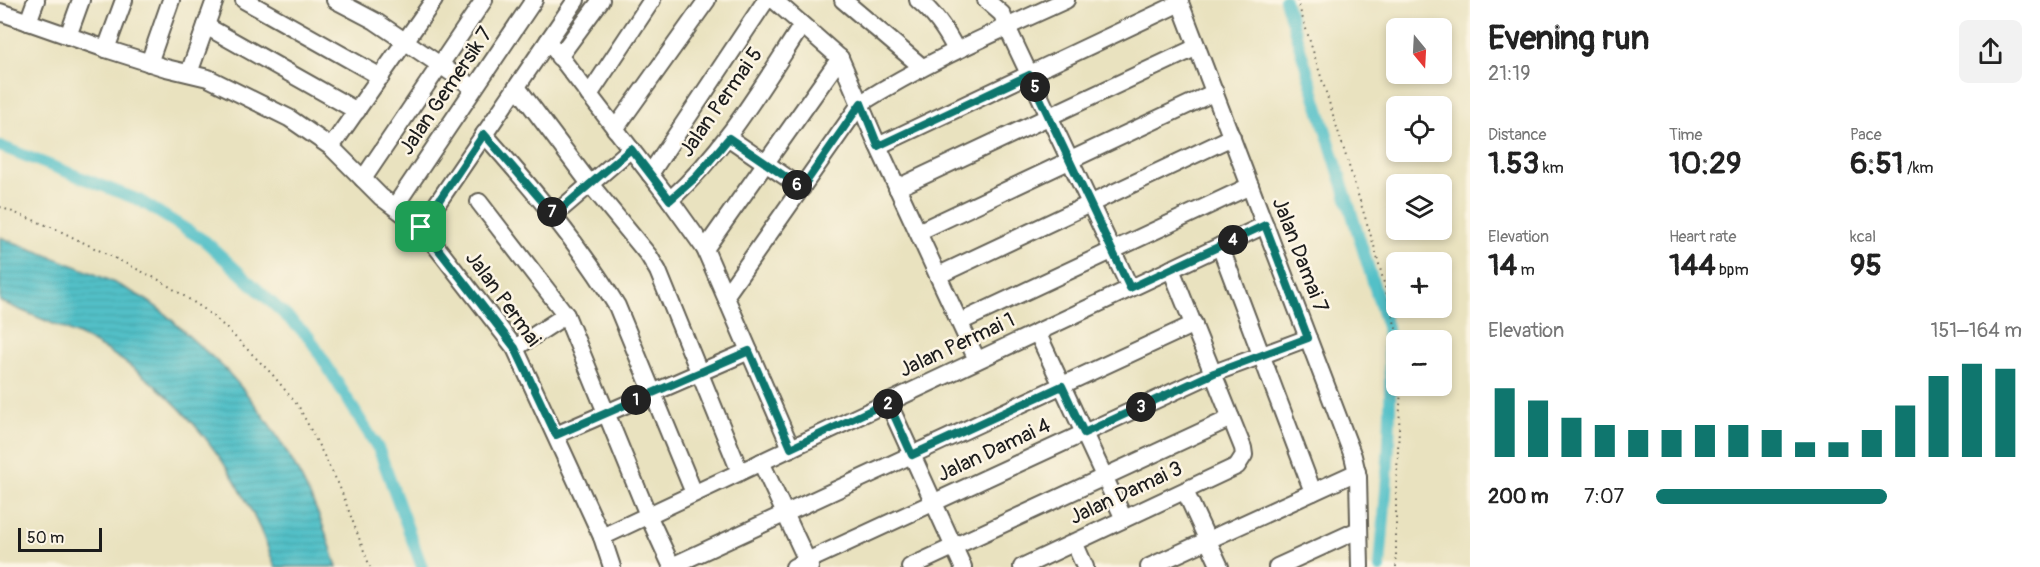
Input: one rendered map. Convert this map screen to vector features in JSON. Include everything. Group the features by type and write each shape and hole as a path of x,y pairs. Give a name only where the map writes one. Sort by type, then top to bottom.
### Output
{"street":[{"path":"28,22 36,0"},
{"path":"68,36 81,0"},
{"path":"106,49 124,0"},
{"path":"149,63 171,0"},
{"path":"189,74 215,0"},
{"path":"244,0 381,77"},
{"path":"336,0 375,21 474,88"},
{"path":"331,147 433,0"},
{"path":"363,179 484,0"},
{"name":"Jalan Gemersik 7","path":"395,206 534,0"},
{"path":"421,227 576,0"},
{"path":"559,57 601,0"},
{"path":"589,95 652,0"},
{"path":"615,129 707,0"},
{"path":"843,0 922,67"},
{"path":"918,0 929,9 947,31 956,50"},
{"path":"986,0 1002,14 1130,288"},
{"path":"726,295 861,103 922,67 1007,27 1045,4 1066,0"},
{"path":"650,174 775,1 840,58 977,360"},
{"path":"878,146 1180,2"},
{"name":"Jalan Damai 7","path":"1180,2 1353,456 1357,472 1360,567"},
{"name":"Jalan Permai","path":"0,12 149,63 207,78 289,118 331,147 363,179 421,227 515,348 603,537 612,567"},
{"name":"Jalan Permai 5","path":"670,200 696,177 729,138 802,25"},
{"path":"206,26 357,111"},
{"path":"548,42 705,249 791,448"},
{"path":"897,188 1197,47"},
{"path":"705,249 840,58"},
{"path":"516,87 590,184 649,256 658,271 740,472"},
{"path":"918,232 1215,92"},
{"path":"484,134 554,215 601,279 617,306 694,494"},
{"path":"939,275 1232,137"},
{"path":"729,138 802,188"},
{"path":"554,215 631,149"},
{"path":"960,322 1250,186"},
{"path":"480,202 566,315 648,515 672,566 1194,324"},
{"name":"Jalan Permai 1","path":"603,537 1265,225"},
{"path":"1220,246 1313,492"},
{"path":"910,567 1231,418 1171,269"},
{"path":"515,348 566,315"},
{"path":"1037,332 1124,519"},
{"name":"Jalan Damai 4","path":"803,565 1214,373 1308,338"},
{"path":"556,435 749,351"},
{"path":"888,402 963,567"},
{"name":"Jalan Damai 3","path":"1022,567 1237,466 1244,455 1243,447 1231,418"},
{"path":"761,462 785,514 803,565"},
{"path":"1149,567 1357,472"},
{"path":"1185,491 1220,567"},
{"path":"1277,567 1358,530"},
{"path":"1074,542 1085,567"}],"path":[{"path":"1297,0 1375,249 1396,330"},
{"path":"0,207 56,230 161,281 204,309 224,326 272,374 299,407 339,485 370,567"},
{"path":"1396,567 1396,493 1401,396"}],"water":[{"path":"0,237 91,272 143,298 169,317 226,370 262,414 293,462 318,514 337,567 275,567 245,499 226,467 180,409 154,384 92,342 0,301"}],"waterway":[{"path":"1285,0 1387,327 1390,417 1380,567"},
{"path":"0,146 139,200 205,241 309,337 379,450 422,567"}],"route":[{"path":"1029,75 1130,288 1265,225 1308,338 1214,373 1084,433 1062,386 912,455 888,402 791,448 749,351 556,435 515,348 421,227 484,134 554,215 631,149 670,200 696,177 729,138 802,188 861,103 878,146 1029,75"}]}
